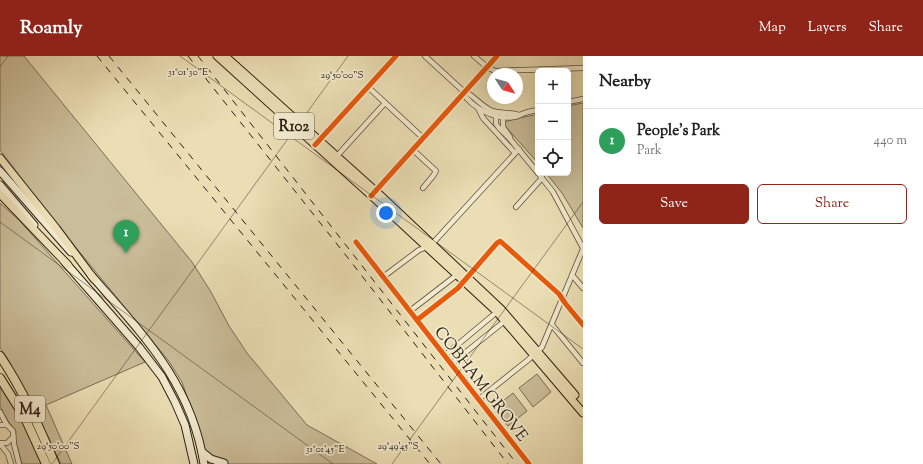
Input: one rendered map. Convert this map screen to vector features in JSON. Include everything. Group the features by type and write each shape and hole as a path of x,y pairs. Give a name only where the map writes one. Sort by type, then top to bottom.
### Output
{"highway":[{"name":"M4","path":"0,356 16,381 55,464"},
{"name":"M4","path":"0,378 25,418 46,464"}],"main road":[{"name":"R102","path":"221,56 374,193 499,311 583,413"},
{"path":"0,158 56,228 94,279"},
{"path":"0,171 151,345 173,376 184,397 194,422 204,464"},
{"path":"0,185 139,347 162,376 180,410 185,425 193,462"},
{"path":"0,194 68,265"},
{"name":"R102","path":"535,354 583,405"},
{"path":"202,452 211,459 224,463"}],"street":[{"path":"317,143 396,56"},
{"path":"425,56 463,91 477,106 484,118 535,170"},
{"path":"474,56 487,67 495,71 583,68"},
{"path":"374,193 463,91 497,56"},
{"path":"368,87 423,138"},
{"path":"463,91 496,114"},
{"path":"571,101 583,99"},
{"path":"334,158 385,103"},
{"path":"477,106 496,114 503,115 519,115 535,111"},
{"path":"496,114 496,124 510,139"},
{"path":"503,115 503,127 517,151"},
{"path":"412,149 436,171 422,188"},
{"path":"383,277 419,250 430,245 517,151"},
{"path":"479,398 535,354 545,340 583,249 582,243 553,192 542,178 516,207"},
{"path":"417,320 458,288 500,241 559,294 583,325"},
{"name":"COBHAM GROVE","path":"356,242 529,464"},
{"path":"410,311 459,273"},
{"path":"572,275 583,288"},
{"path":"434,293 440,302"},
{"path":"444,356 499,311"},
{"path":"451,364 507,319"},
{"path":"552,326 583,363"},
{"path":"470,335 477,343"},
{"path":"0,412 6,425 13,431 19,464"},
{"path":"0,425 6,425"},
{"path":"0,443 7,443 13,437"},
{"path":"0,443 8,454 11,464"}],"shaded area":[{"path":"0,56 24,56 192,262 211,292 229,326 247,353 307,425 377,464 207,464 204,446 182,382 168,360 46,211 0,150"},
{"path":"583,103 583,228 562,193 548,176 571,176 571,105"},
{"path":"535,115 535,160 506,127 504,123"},
{"path":"0,203 19,220 145,362 46,405 72,464 61,464 30,399 0,348"},
{"path":"537,374 551,392 533,407 519,388"},
{"path":"0,385 22,419 43,464 22,464 15,439 16,431 8,421 0,406"},
{"path":"513,393 527,411 508,426 494,408"}],"railway":[{"path":"97,56 430,464"},
{"path":"109,56 441,464"},
{"path":"188,56 348,258 508,464"},
{"path":"198,56 517,464"}],"cycle path":[{"path":"315,145 396,56"},
{"path":"371,196 497,56"},
{"path":"417,320 458,288 500,241 559,294 583,325"},
{"path":"356,242 529,464"}],"place":[{"name":"People's Park","path":"126,253"}]}
